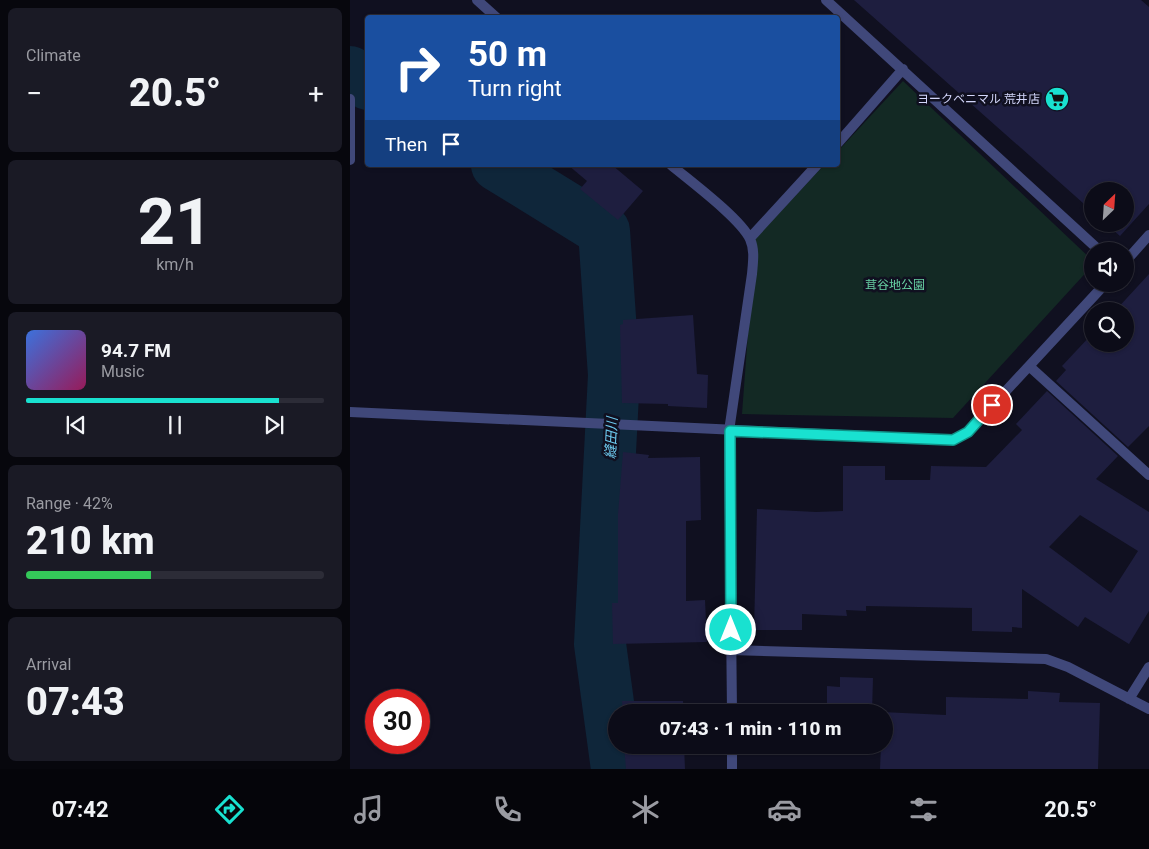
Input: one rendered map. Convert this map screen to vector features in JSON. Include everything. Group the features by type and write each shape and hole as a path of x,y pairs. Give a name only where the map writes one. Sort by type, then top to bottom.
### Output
{"street":[{"path":"477,0 494,15"},
{"path":"826,0 1090,242"},
{"path":"840,141 903,69"},
{"path":"350,99 350,160"},
{"path":"673,167 716,202 750,238 753,249 752,274 730,431 732,704"},
{"path":"750,238 815,167"},
{"path":"1134,252 1149,235"},
{"path":"350,412 953,440 968,432 1098,292"},
{"path":"1029,366 1149,475"},
{"path":"731,650 1046,659 1068,667 1149,709"},
{"path":"1129,699 1149,667"},
{"path":"732,754 732,769"}],"green space":[{"name":"茸谷地公園","path":"903,81 1084,252 1084,275 953,418 742,414 755,239 822,167 840,167 840,149"}],"building":[{"name":"ヨークベニマル 荒井店","path":"854,0 1141,0 1149,7 1149,204 1134,221 1134,182 1084,182 1084,204"},
{"path":"570,167 614,167 643,191 618,220 580,189 587,181"},
{"name":"ヨークベニマル 荒井店","path":"1115,232 1124,232 1120,236"},
{"path":"1149,274 1149,426 1128,447 1056,381 1066,370 1062,366 1084,343 1084,352 1134,352 1134,302 1123,302"},
{"path":"693,315 697,374 708,375 707,408 668,406 668,404 622,403 620,325 623,324 623,320"},
{"path":"1047,391 1118,456 1096,479 1149,512 1149,611 1129,644 1085,617 1078,627 1022,589 1022,628 1012,627 1012,632 972,631 972,608 866,606 866,611 846,610 847,616 802,614 802,630 754,630 757,509 816,512 843,511 843,466 885,466 885,480 930,480 931,466 986,467 1022,430 1016,424","holes":["1080,515 1138,551 1111,593 1049,547"]},
{"path":"623,452 649,455 648,458 700,457 701,520 686,521 686,601 705,600 707,642 613,644 612,603 618,603 618,514"},
{"path":"840,677 873,678 872,704 827,704 827,686 840,687"},
{"path":"1028,691 1060,693 1059,702 1100,703 1098,769 880,769 881,754 893,754 893,713 946,715 946,697 1028,699"},
{"path":"622,701 683,701 683,704 622,704"},
{"path":"625,754 684,754 685,769 626,769"}],"waterway":[{"name":"縫田川","path":"350,72 365,82"},
{"name":"縫田川","path":"500,167 604,231 614,375 600,644 617,769"}],"place":[{"name":"ヨークベニマル 荒井店","path":"1057,99"}],"route":[{"path":"731,630 730,431 953,440 960,438 968,432 992,405"}]}
